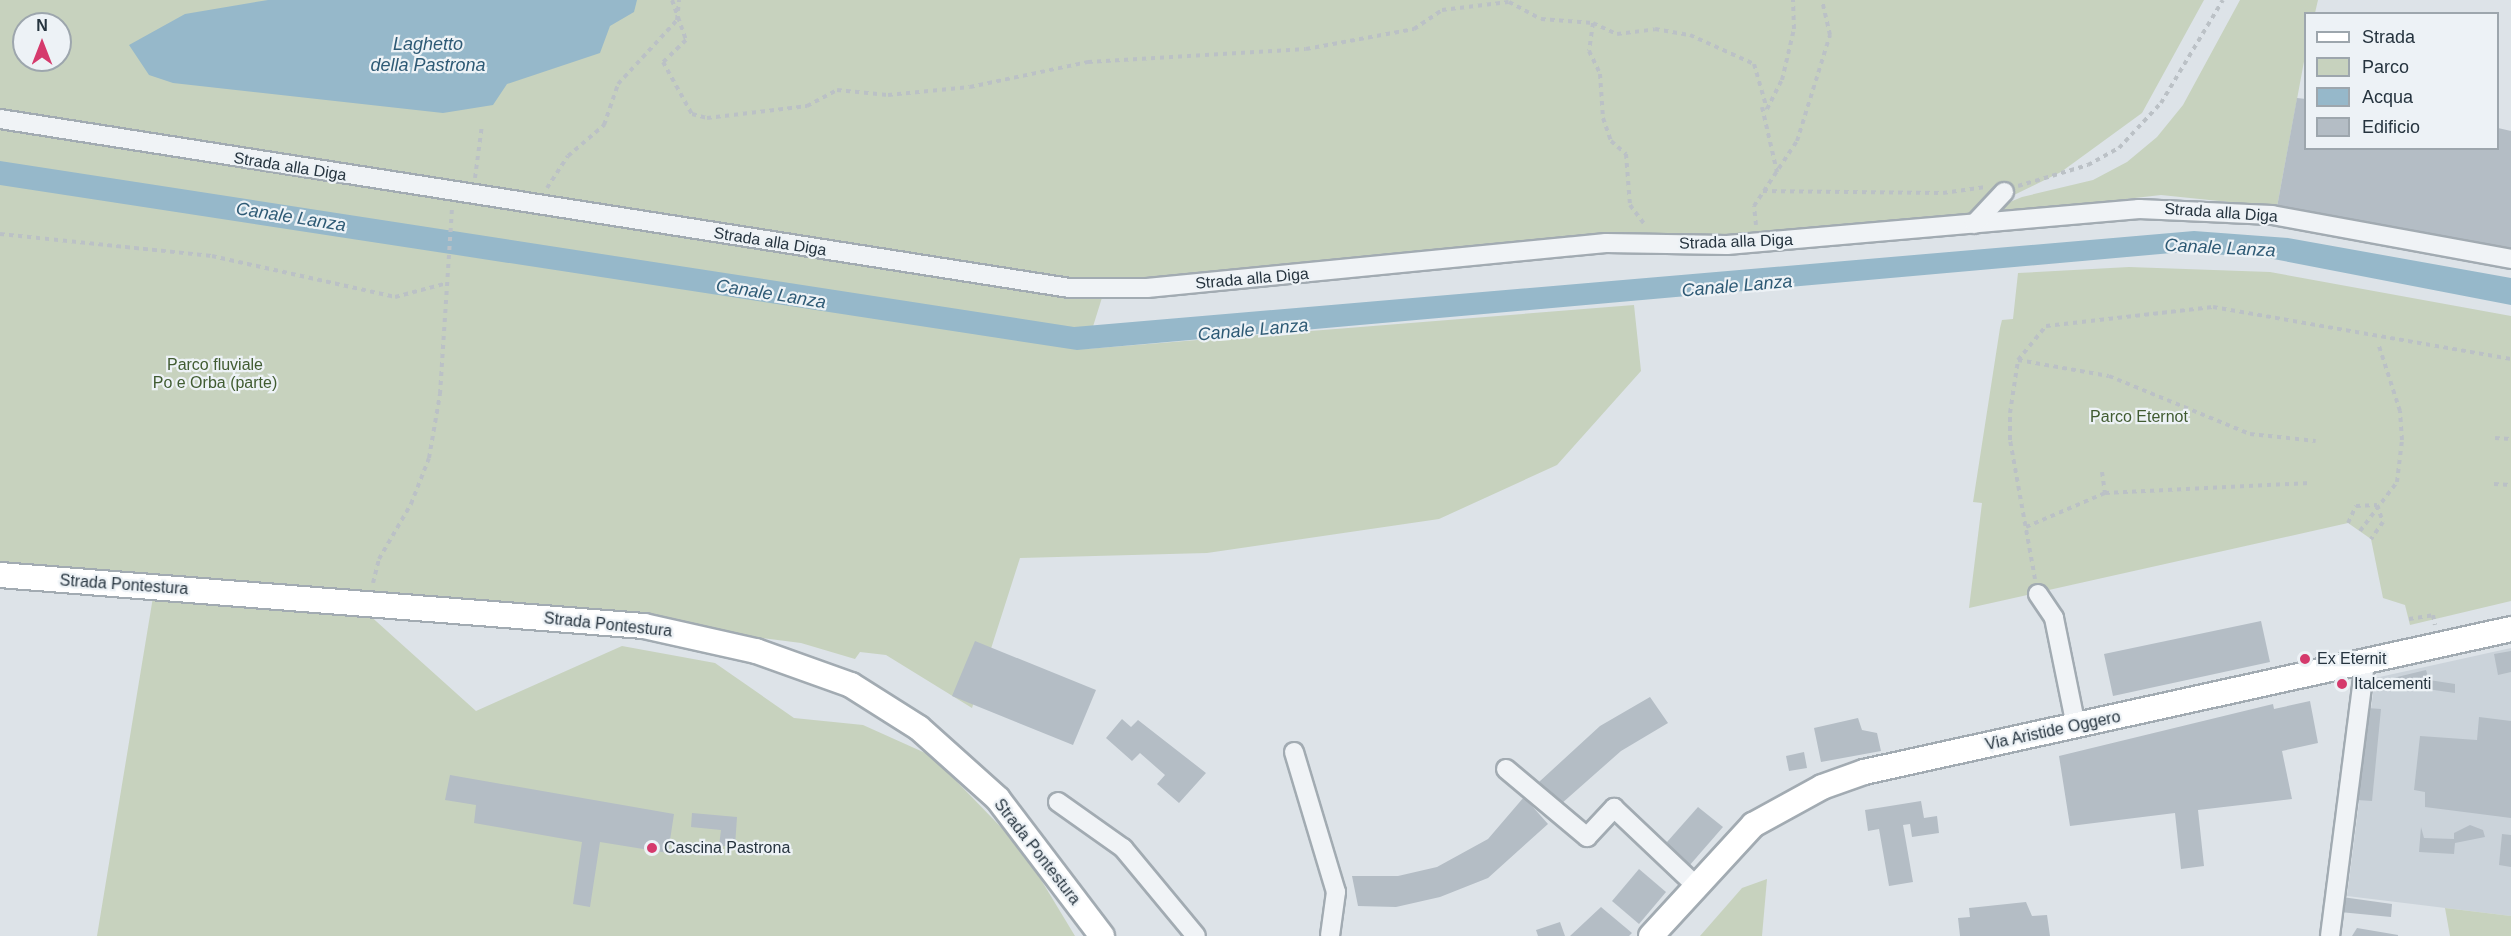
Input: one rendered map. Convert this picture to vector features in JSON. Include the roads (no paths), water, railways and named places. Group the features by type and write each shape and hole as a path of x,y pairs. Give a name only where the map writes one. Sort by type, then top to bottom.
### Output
{"main road":[{"name":"Strada Pontestura","path":"0,575 644,626 706,637 851,685 919,728 998,799 1102,936"},
{"name":"Via Aristide Oggero","path":"1651,936 1695,885 1753,825 1822,787 1864,772 2511,628"}],"street":[{"name":"Strada alla Diga","path":"0,119 535,206 1070,288 1171,286 1606,243 1757,243 2139,209 2208,209 2272,215 2511,259"},
{"path":"1974,224 2004,192"},
{"path":"2038,594 2054,618 2076,726"},
{"path":"2330,936 2365,662"},
{"path":"1294,752 1336,892 1330,936"},
{"path":"1506,769 1587,837 1614,808 1695,885"},
{"path":"1058,802 1124,848 1196,936"}],"water":[{"name":"Laghetto della Pastrona","path":"268,0 637,0 634,12 610,26 600,53 507,84 493,105 443,113 173,83 149,75 129,45 185,14"},
{"name":"Canale Lanza","path":"0,161 1074,327 2194,231 2288,238 2511,278 2511,305 2268,258 2183,252 1077,350 0,185"}],"place":[{"name":"Ex Eternit","path":"2305,659"},
{"name":"Italcementi","path":"2342,684"},
{"name":"Cascina Pastrona","path":"652,848"}],"park label":[{"name":"Parco fluviale Po e Orba (parte)","path":"215,374"},
{"name":"Parco Eternot","path":"2139,417"}]}
